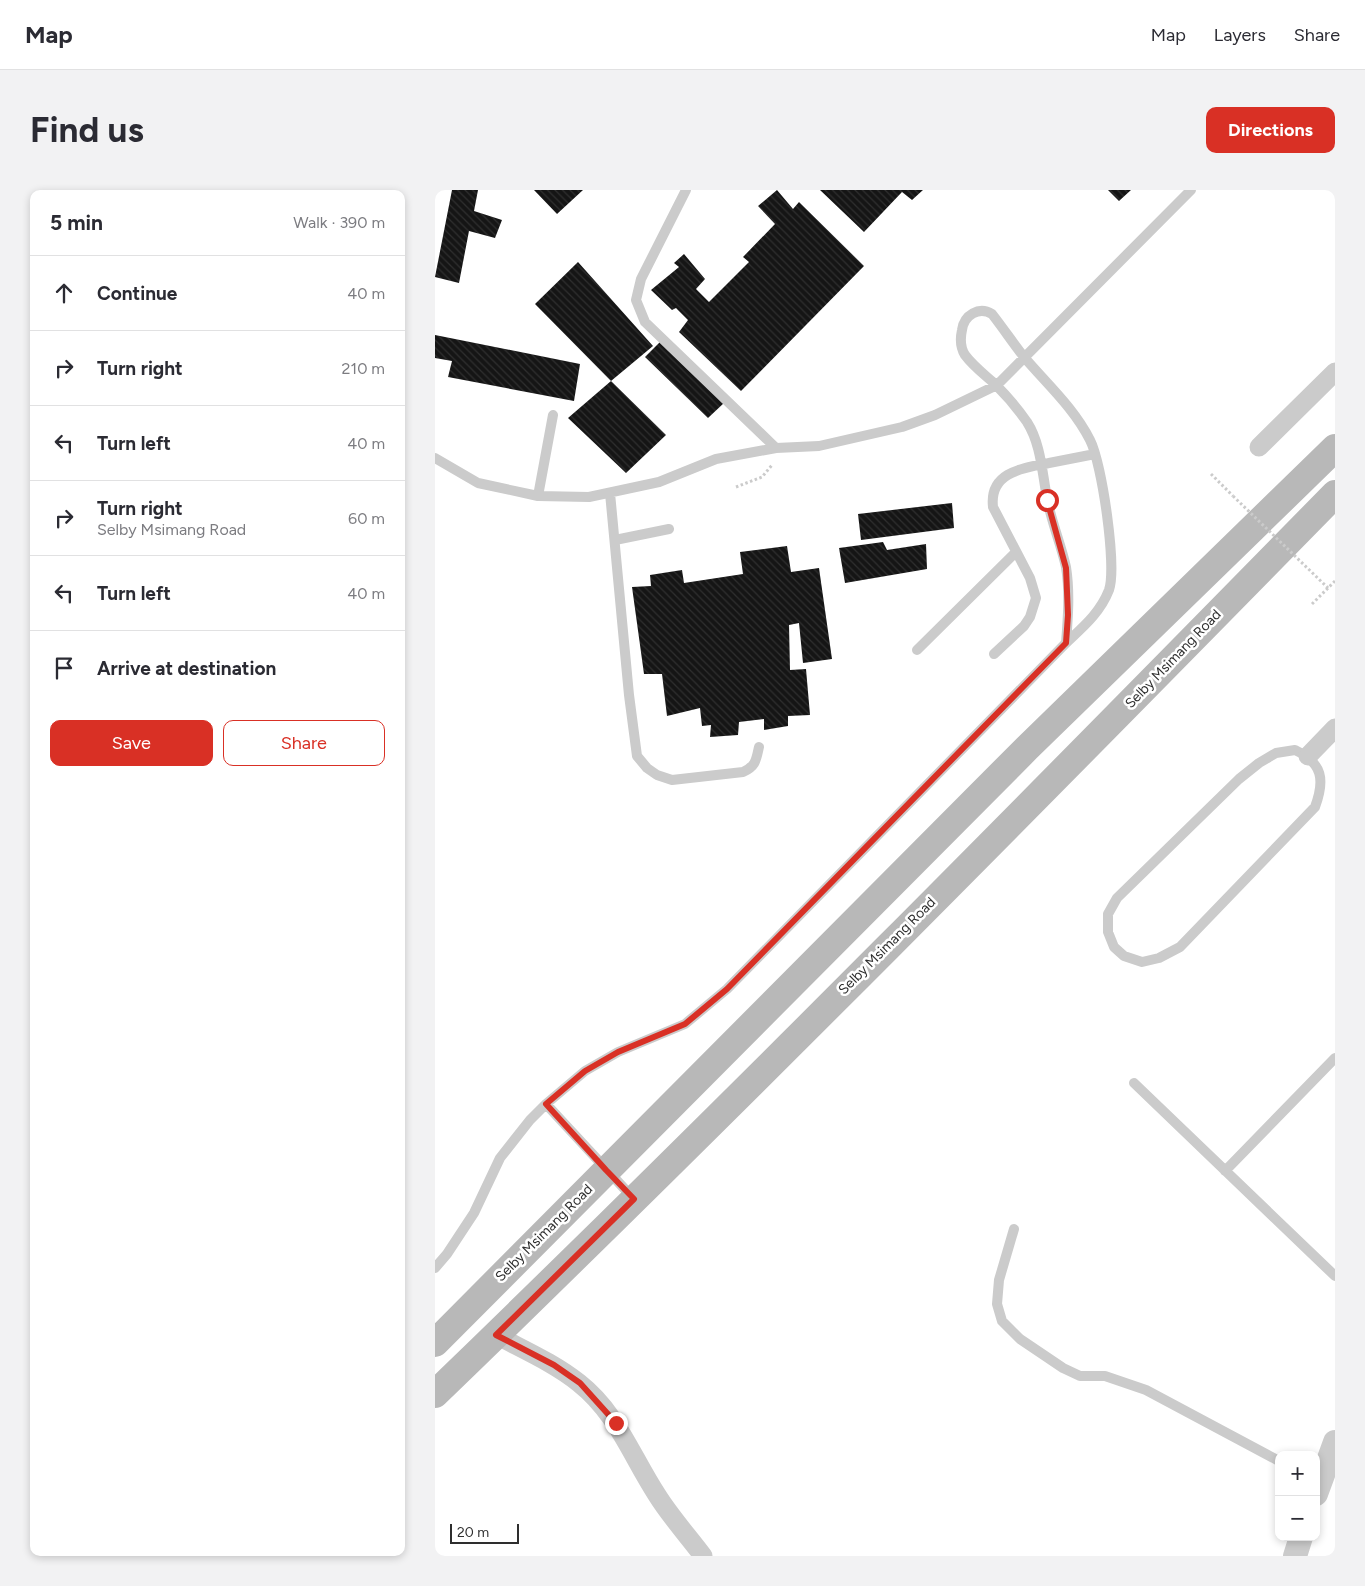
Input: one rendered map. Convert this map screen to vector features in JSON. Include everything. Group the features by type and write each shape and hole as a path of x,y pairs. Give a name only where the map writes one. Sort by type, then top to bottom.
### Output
{"main road":[{"name":"Selby Msimang Road","path":"435,1343 1020,755 1335,448"},
{"name":"Selby Msimang Road","path":"435,1394 634,1199 1102,732 1335,494"}],"street":[{"path":"1259,447 1335,372"},
{"path":"1308,756 1335,728"},
{"path":"496,1335 554,1365 580,1383 600,1404 616,1423 657,1496 703,1556"},
{"path":"1320,1481 1335,1442"},
{"path":"1295,1556 1300,1541"}],"lane":[{"path":"686,190 641,279 636,300 645,322 781,447"},
{"path":"435,458 478,483 537,496 589,498 659,482 716,459 781,447 819,446 902,427 935,415 997,386 1191,190"},
{"path":"435,1268 447,1254 474,1212 501,1158 530,1120 546,1104 585,1071 618,1052 685,1024 727,989 1066,643 1093,618 1102,605 1109,589 1111,572 1104,496 1090,440 1065,400 1024,357 992,314 981,310 967,317 963,323 960,339 962,349 974,365 997,386 1027,422 1035,437 1047,500 1066,568 1068,615 1066,643"},
{"path":"537,496 553,415"},
{"path":"994,654 1024,626 1030,617 1036,598 1030,578 993,507 992,498 995,489 1003,478 1012,472 1041,464 1095,454"},
{"path":"610,493 629,694 637,756 657,776 673,780 743,772 751,769 759,747"},
{"path":"615,540 669,529"},
{"path":"917,650 1016,552"},
{"path":"1295,750 1308,756 1317,767 1321,778 1321,792 1315,807 1180,947 1159,958 1142,962 1124,956 1114,947 1108,932 1108,914 1117,898 1239,779 1259,763 1276,753 1295,750"},
{"path":"1225,1171 1335,1058"},
{"path":"1134,1083 1335,1276"},
{"path":"546,1104 634,1199"},
{"path":"1014,1229 999,1280 997,1304 1002,1321 1020,1339 1063,1368 1079,1376 1105,1376 1146,1390 1275,1459"}],"path":[{"path":"736,487 762,477 781,447"},
{"path":"1211,474 1328,588"},
{"path":"1312,604 1335,581"}],"building":[{"path":"452,190 478,190 474,211 502,220 495,238 469,231 459,283 435,277"},
{"path":"534,190 583,190 557,214"},
{"path":"777,190 793,209 799,202 864,266 741,391 679,332 688,320 676,308 672,310 651,290 679,267 674,263 684,254 705,279 696,289 709,302 749,262 743,257 775,224 758,206"},
{"path":"820,190 923,190 912,200 902,192 864,232"},
{"path":"1108,190 1131,190 1119,201"},
{"path":"578,262 653,346 611,381 535,304"},
{"path":"435,335 580,364 574,401 448,377 452,361 435,358"},
{"path":"665,337 725,402 708,418 645,357"},
{"path":"611,381 666,435 626,473 568,418"},
{"path":"952,503 954,528 861,540 858,514"},
{"path":"883,542 887,550 926,544 927,569 845,583 839,548"},
{"path":"787,546 791,572 819,568 832,659 803,663 799,623 789,625 790,670 806,669 810,715 788,716 788,726 764,730 764,719 739,722 738,735 710,737 711,725 702,726 700,708 667,716 662,674 644,674 632,587 651,586 650,575 682,570 684,583 743,574 740,552"}],"route":[{"path":"616,1423 580,1383 554,1365 496,1335 634,1199 546,1104 585,1071 618,1052 685,1024 727,989 1066,643 1068,615 1066,568 1047,500"}]}
